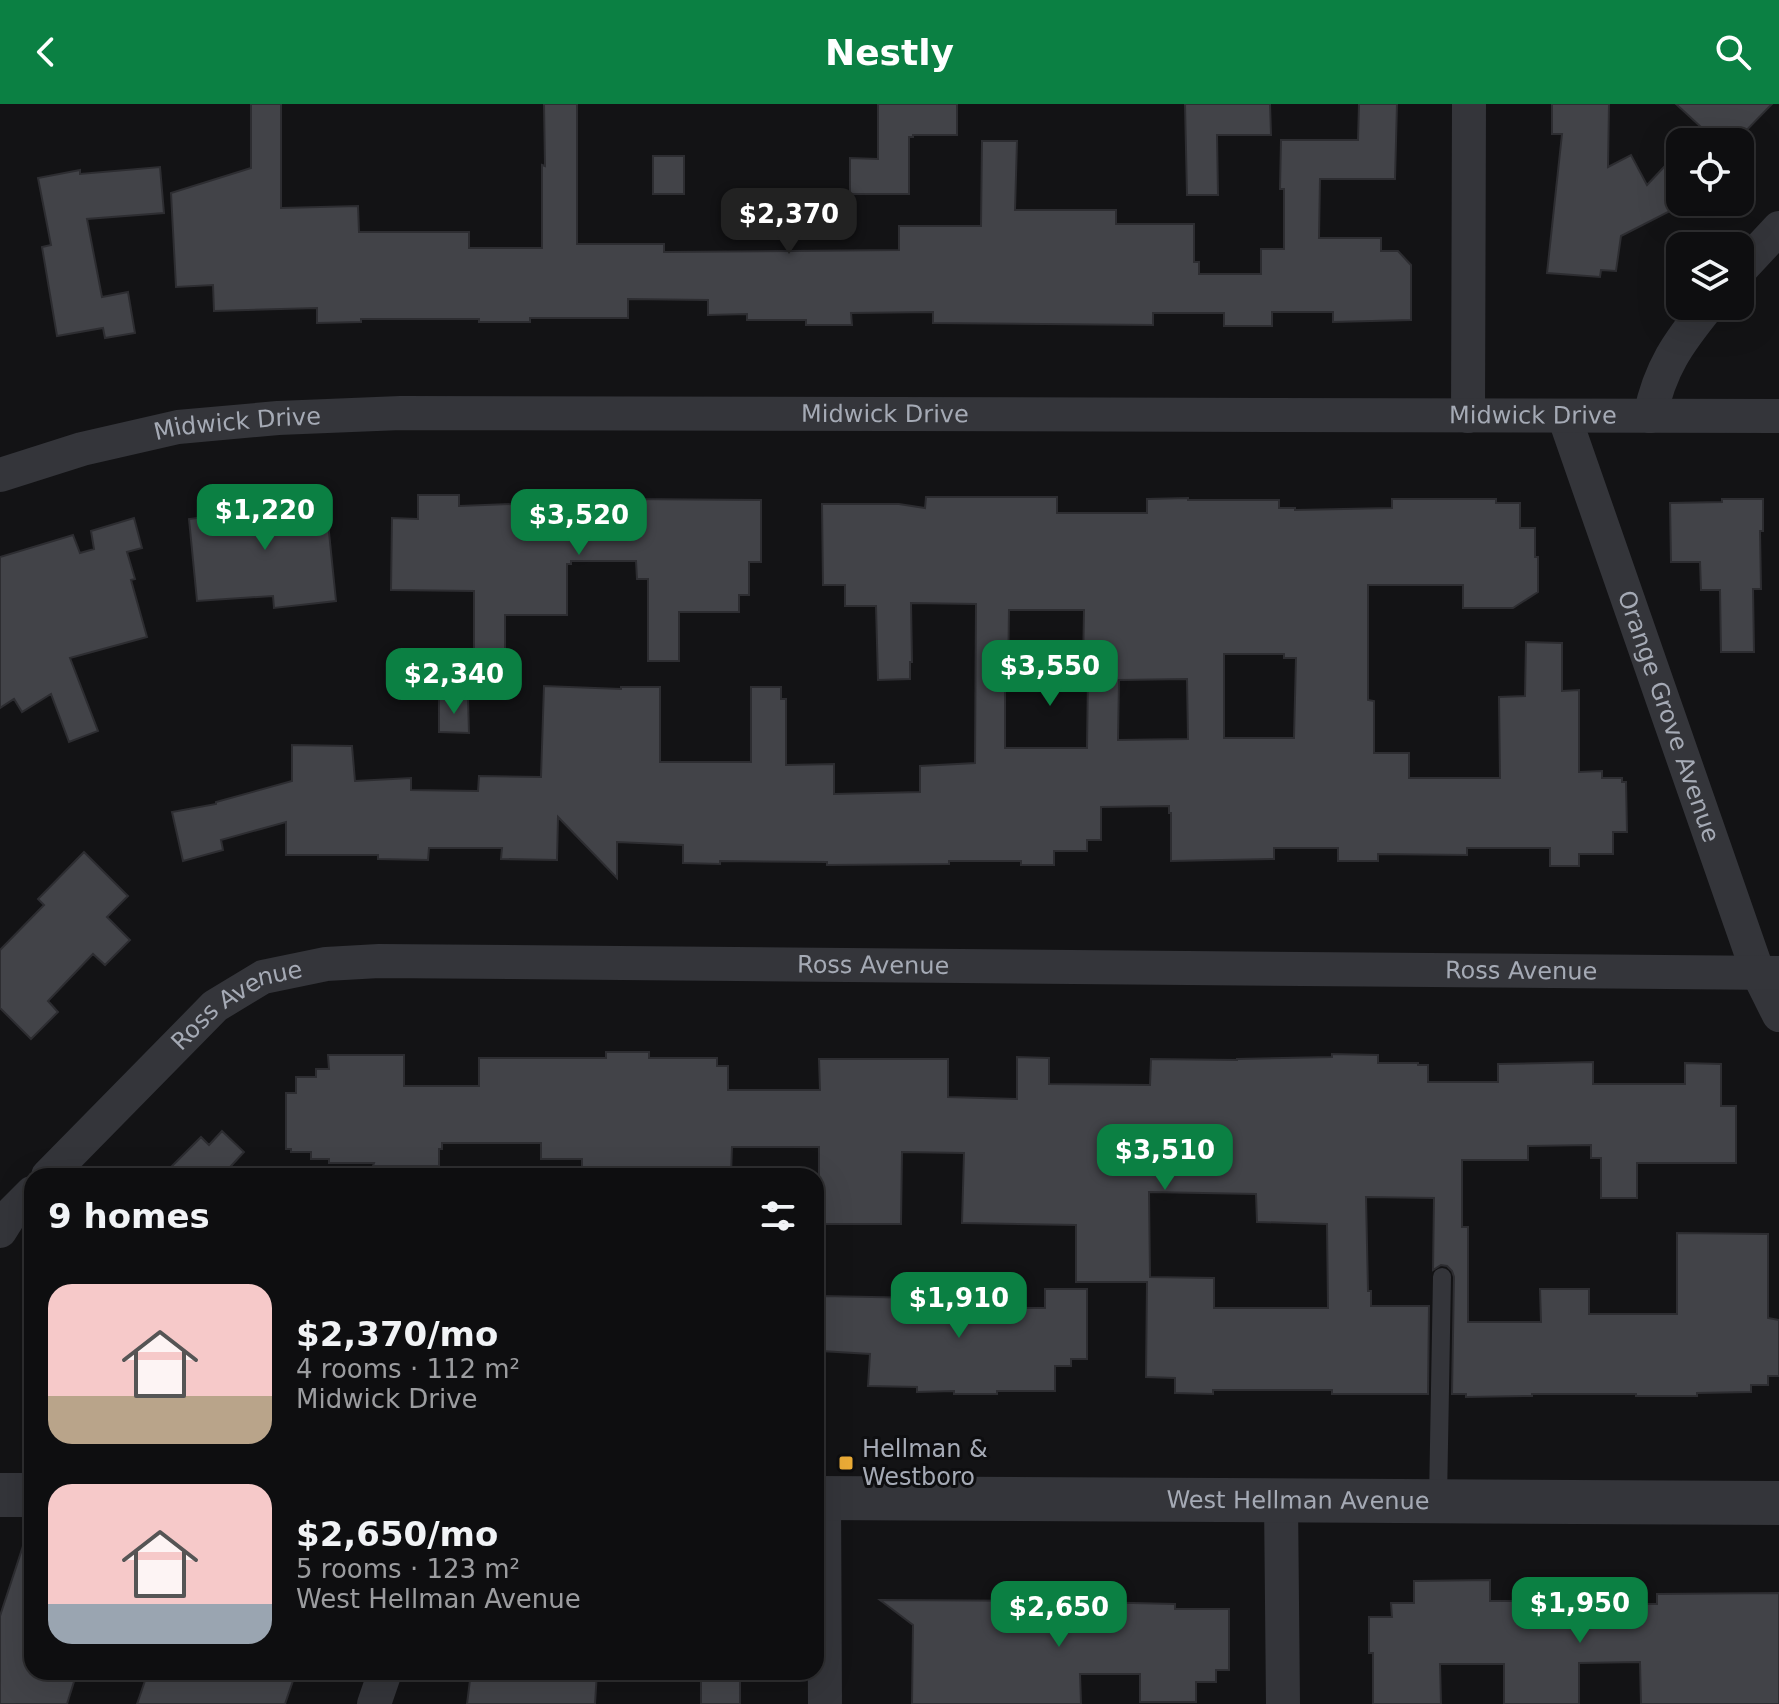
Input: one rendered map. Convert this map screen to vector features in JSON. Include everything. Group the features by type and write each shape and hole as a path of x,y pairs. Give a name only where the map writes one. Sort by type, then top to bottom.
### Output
{"street":[{"path":"1468,416 1469,104"},
{"path":"1754,255 1779,228"},
{"path":"1650,416 1655,389 1668,360 1696,320"},
{"name":"Midwick Drive","path":"0,475 82,449 178,427 370,414 1779,416"},
{"name":"Orange Grove Avenue","path":"1564,416 1769,973 1779,1015"},
{"name":"Ross Avenue","path":"56,1168 215,1006 263,977 326,964 379,961 1769,973"},
{"path":"0,1231 24,1201"},
{"path":"0,1495 24,1495"},
{"name":"West Hellman Avenue","path":"824,1498 1779,1503"},
{"path":"1281,1500 1283,1704"},
{"path":"824,1663 825,1704"},
{"path":"374,1704 382,1680"}],"lane":[{"path":"1438,1500 1442,1277"}],"building":[{"path":"251,104 281,104 281,208 358,206 359,232 469,232 469,248 542,248 544,104 577,104 577,244 664,244 664,252 899,250 899,226 981,226 982,141 1017,141 1015,210 1116,210 1116,224 1194,224 1194,262 1199,262 1199,274 1261,274 1261,249 1284,249 1281,140 1358,140 1359,104 1397,104 1395,179 1320,179 1319,238 1381,238 1381,251 1398,251 1411,265 1411,320 1333,322 1333,312 1272,312 1272,326 1224,326 1224,313 1153,313 1153,325 933,323 933,312 851,313 852,325 806,325 806,320 747,320 747,314 708,315 708,300 628,299 628,318 530,318 530,322 361,319 361,322 317,323 317,308 214,311 213,285 176,287 171,193 251,168"},
{"path":"878,104 957,104 957,135 909,137 909,194 850,194 850,158 878,159"},
{"path":"1185,104 1270,104 1271,135 1217,135 1218,195 1187,195"},
{"path":"1552,104 1609,104 1608,167 1631,155 1647,185 1666,165 1666,213 1621,236 1616,271 1601,270 1600,277 1547,273 1562,134 1552,134"},
{"path":"1676,104 1772,104 1749,128 1701,127"},
{"path":"653,156 684,156 684,194 653,194"},
{"path":"160,167 164,213 87,219 102,297 128,292 135,333 105,338 103,328 57,336 42,247 51,245 38,178 80,170 80,174"},
{"path":"325,493 336,601 274,608 273,596 197,601 189,519 213,516 212,505"},
{"path":"418,495 459,495 459,506 540,503 540,496 761,500 761,562 749,562 749,595 739,595 739,612 679,612 679,661 648,661 648,579 637,579 636,561 571,561 567,564 567,615 505,615 505,660 474,660 474,591 391,590 392,518 418,519"},
{"path":"926,497 1057,497 1057,513 1147,513 1147,499 1188,498 1279,500 1279,508 1295,510 1392,508 1392,499 1496,499 1496,503 1520,503 1520,528 1535,528 1538,592 1513,608 1463,608 1463,585 1368,585 1368,700 1374,701 1374,753 1409,753 1409,778 1500,778 1499,697 1525,696 1526,642 1562,643 1562,691 1579,690 1579,772 1602,771 1602,778 1622,778 1622,782 1626,782 1627,832 1613,832 1613,854 1579,854 1579,866 1550,866 1550,848 1467,848 1467,855 1378,854 1378,861 1338,861 1338,848 1274,848 1274,859 1171,861 1169,806 1101,807 1101,840 1087,840 1087,851 1054,851 1054,865 1021,865 1021,861 827,865 827,862 683,863 683,845 617,842 617,878 558,817 557,860 501,859 502,848 429,848 428,860 378,859 378,855 286,855 286,822 221,840 223,850 183,861 172,812 216,804 292,781 292,745 352,746 355,781 411,778 411,790 478,791 479,776 541,777 544,686 660,687 660,762 751,762 751,687 781,687 781,699 786,699 786,765 834,764 834,794 920,792 920,766 975,763 976,604 911,603 910,679 878,680 876,606 845,606 845,585 823,585 822,504 899,504 925,508","holes":["1009,610 1084,610 1083,667 1085,674 1088,674 1087,748 1005,748","1224,654 1284,654 1284,658 1296,658 1294,738 1224,738","1187,679 1188,739 1118,740 1119,680"]},
{"path":"1722,499 1763,499 1761,589 1753,589 1754,652 1721,652 1720,590 1701,590 1700,562 1671,562 1670,503 1722,502"},
{"path":"134,518 142,548 127,552 135,579 131,580 147,637 70,658 98,731 69,742 51,694 22,712 14,699 0,708 0,557 73,535 80,553 94,549 91,531"},
{"path":"439,699 468,699 469,733 439,732"},
{"path":"84,852 128,896 107,917 130,940 105,965 93,954 48,1001 58,1012 31,1039 0,1008 0,950 44,905 38,899"},
{"path":"606,1052 649,1052 649,1058 717,1058 717,1066 728,1066 728,1090 820,1090 819,1059 948,1059 948,1097 1017,1099 1017,1057 1049,1058 1049,1084 1150,1085 1151,1059 1237,1060 1332,1057 1332,1054 1378,1055 1378,1063 1428,1065 1428,1082 1498,1082 1498,1064 1593,1062 1593,1084 1685,1084 1685,1063 1721,1064 1721,1106 1736,1106 1736,1163 1637,1163 1637,1198 1601,1198 1601,1158 1591,1158 1591,1145 1528,1146 1528,1160 1462,1160 1462,1227 1468,1227 1468,1322 1541,1322 1540,1289 1589,1289 1589,1314 1677,1314 1677,1233 1768,1234 1768,1318 1779,1320 1779,1376 1768,1376 1768,1385 1751,1385 1751,1392 1697,1393 1697,1396 1532,1394 1466,1397 1466,1394 1452,1394 1454,1277 1447,1266 1441,1265 1433,1270 1434,1198 1366,1197 1371,1306 1429,1306 1428,1394 1332,1394 1332,1390 1175,1393 1175,1378 1146,1377 1147,1282 1076,1282 1076,1225 962,1223 964,1153 902,1152 901,1224 824,1224 824,1168 819,1168 819,1147 732,1147 731,1168 582,1168 582,1159 541,1159 541,1143 442,1143 439,1166 329,1163 329,1159 311,1159 311,1152 286,1149 286,1093 296,1093 296,1077 316,1077 316,1069 329,1069 328,1055 404,1055 404,1086 479,1086 479,1058 606,1058","holes":["1149,1192 1256,1194 1257,1222 1327,1224 1328,1308 1214,1308 1214,1278 1150,1277"]},
{"path":"222,1131 244,1152 231,1166 233,1168 170,1168 201,1137 209,1145"},
{"path":"1045,1289 1087,1289 1087,1359 1071,1359 1071,1366 1055,1366 1055,1391 954,1394 954,1391 917,1392 917,1387 868,1386 870,1354 824,1351 824,1296 921,1298 921,1291 969,1291 970,1308 1045,1308"},
{"path":"24,1543 24,1680 74,1680 67,1704 0,1704 0,1616"},
{"path":"1490,1580 1490,1601 1564,1601 1564,1593 1596,1593 1596,1604 1657,1604 1657,1594 1779,1593 1779,1704 1641,1704 1640,1662 1579,1663 1579,1704 1504,1704 1504,1664 1440,1664 1441,1704 1373,1704 1369,1617 1392,1617 1391,1603 1414,1603 1414,1581"},
{"path":"880,1600 1091,1601 1175,1604 1175,1609 1229,1609 1229,1670 1216,1670 1216,1682 1196,1682 1196,1702 1140,1702 1140,1674 1080,1674 1081,1704 912,1704 913,1625"},
{"path":"145,1680 293,1680 285,1704 137,1704"},
{"path":"470,1680 596,1680 595,1704 467,1704"},
{"path":"701,1680 740,1680 740,1704 701,1704"}],"place":[{"name":"Hellman & Westboro","path":"846,1463"}]}
